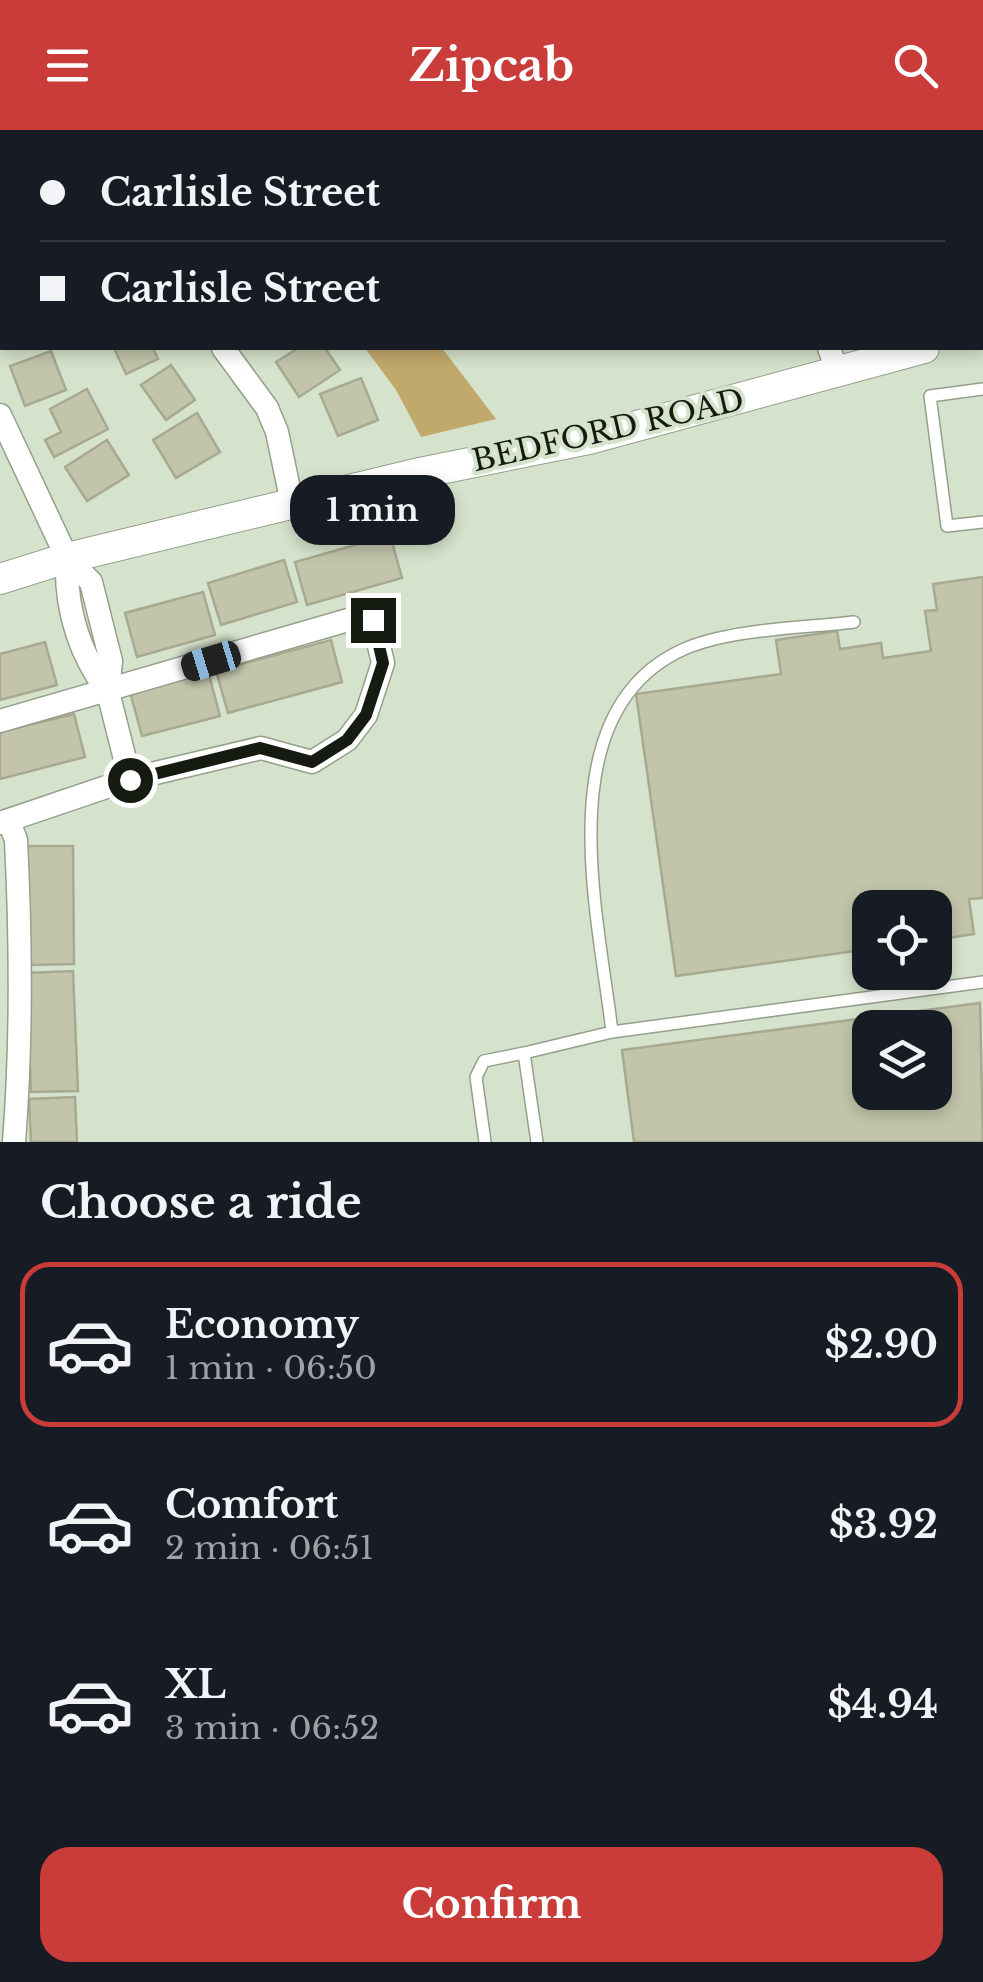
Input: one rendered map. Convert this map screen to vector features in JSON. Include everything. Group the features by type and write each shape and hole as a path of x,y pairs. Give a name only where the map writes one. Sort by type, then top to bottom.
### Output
{"main road":[{"name":"BEDFORD ROAD","path":"0,580 67,558 292,503 589,439 833,359 907,350"}],"street":[{"path":"224,350 272,420 292,503"},
{"path":"0,416 67,558 66,590 86,664 108,692 130,780"},
{"path":"0,721 348,620 373,620 383,663 366,715 347,740 312,762 260,748 130,780 5,822 18,868 22,1065 14,1142"}],"lane":[{"path":"983,389 930,396 948,526 983,522"},
{"path":"612,1032 589,803 601,750 623,699 644,672 684,649 854,622"},
{"path":"485,1142 476,1077 484,1061 612,1032 983,982"},
{"path":"524,1053 537,1142"}],"shaded area":[{"path":"366,350 444,350 496,419 421,437 396,390"}],"building":[{"path":"115,350 154,350 158,359 126,374"},
{"path":"295,350 326,350 340,370 299,397 276,362"},
{"path":"51,351 66,390 25,406 10,366"},
{"path":"171,365 195,400 166,420 141,385"},
{"path":"361,378 378,420 338,436 320,394"},
{"path":"87,389 108,429 54,457 45,440 61,432 50,409"},
{"path":"197,413 220,452 176,478 153,440"},
{"path":"107,440 129,475 87,501 65,467"},
{"path":"390,535 402,578 307,605 295,562"},
{"path":"284,560 297,602 221,625 208,583"},
{"path":"983,577 983,898 969,899 974,934 952,937 952,890 852,890 852,952 676,976 636,694 781,674 776,640 837,631 840,649 881,643 883,658 931,651 925,611 937,610 933,584"},
{"path":"203,592 215,635 137,657 125,613"},
{"path":"331,640 342,682 228,713 216,671"},
{"path":"45,642 57,685 0,700 0,654"},
{"path":"208,671 220,716 142,736 130,692"},
{"path":"74,714 85,757 0,779 0,732"},
{"path":"26,846 73,846 74,964 28,965"},
{"path":"73,971 78,1091 31,1092 26,973"},
{"path":"980,1003 983,1142 634,1142 622,1050 852,1020 852,1110 952,1110 952,1010 927,1010"},
{"path":"75,1097 77,1142 31,1142 29,1099"}],"route":[{"path":"130,780 260,748 312,762 347,740 366,715 383,663 373,620"}]}
